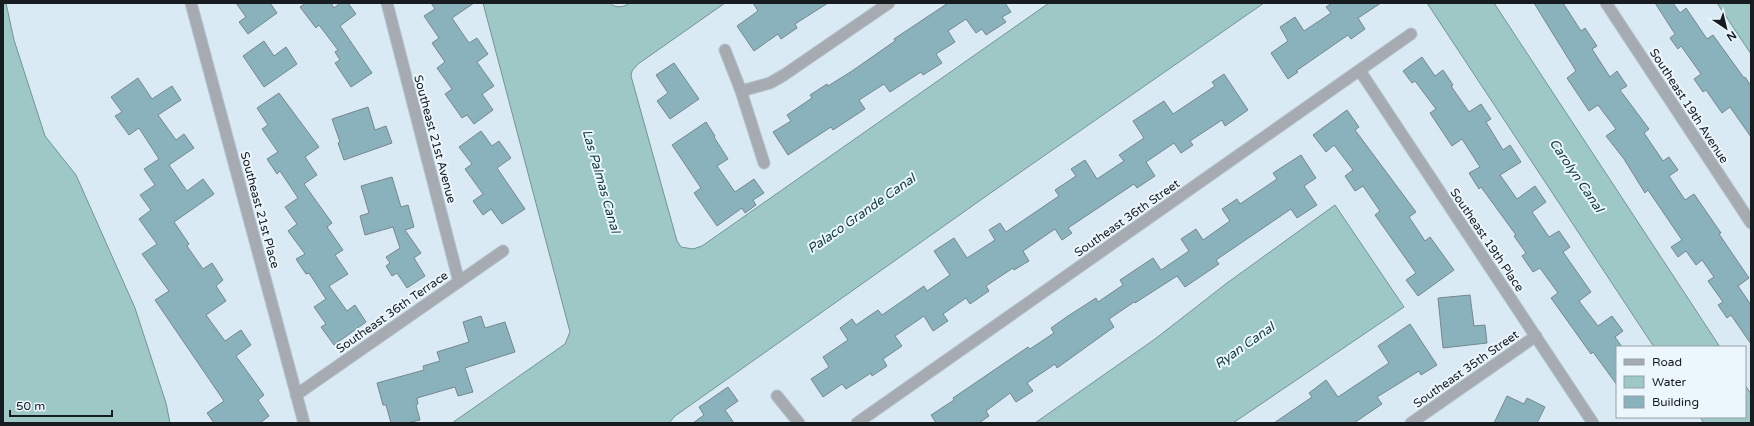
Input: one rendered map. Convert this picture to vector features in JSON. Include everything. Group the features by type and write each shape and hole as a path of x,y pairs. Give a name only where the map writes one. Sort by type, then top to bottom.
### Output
{"street":[{"name":"Southeast 21st Place","path":"191,3 304,423"},
{"name":"Southeast 21st Avenue","path":"386,3 459,282"},
{"path":"742,91 770,83 784,75 889,3"},
{"name":"Southeast 19th Avenue","path":"1606,3 1751,223"},
{"name":"Southeast 36th Street","path":"857,423 1411,34"},
{"path":"725,50 742,91 764,163"},
{"name":"Southeast 19th Place","path":"1360,71 1593,423"},
{"name":"Southeast 36th Terrace","path":"296,395 503,251"},
{"name":"Southeast 35th Street","path":"1411,423 1536,336"},
{"path":"777,396 799,423"}],"water":[{"path":"3,3 6,3 14,40 45,136 76,175 135,308 166,403 170,423 3,423"},
{"path":"483,3 610,3 620,7 630,3 725,3 638,64 632,71 631,76 677,241 681,247 693,249 702,246 1049,3 1264,3 992,192 675,416 669,423 452,423 565,344 570,332"},
{"name":"Carolyn Canal","path":"1427,3 1494,3 1719,346 1653,346"},
{"path":"1717,3 1751,3 1751,54"},
{"name":"Ryan Canal","path":"1335,205 1404,307 1233,423 1035,423 1155,339 1227,283"},
{"path":"1746,386 1751,394 1751,423 1704,423 1701,418 1746,418"}],"building":[{"path":"236,3 270,3 277,13 248,34 239,22 246,17"},
{"path":"306,3 331,3 334,8 340,3 348,3 356,14 340,26 372,73 351,87 335,63 340,60 335,52 338,50 319,25 316,28 300,7"},
{"path":"431,3 474,3 452,18 469,43 477,38 488,54 477,62 494,86 482,94 493,110 474,124 467,115 462,118 445,94 452,89 437,68 445,62 432,43 439,38 424,16 435,9"},
{"path":"753,3 828,3 795,24 797,28 781,39 778,34 754,51 737,26 758,11"},
{"path":"948,3 1005,3 1011,12 1002,17 1006,22 986,35 982,29 976,33 966,19 948,31 955,42 936,54 942,63 923,75 921,72 890,92 884,84 859,100 865,109 833,130 831,127 788,155 773,132 791,121 787,115 812,98 810,95 852,71 895,41 894,39"},
{"path":"1332,3 1381,3 1358,18 1365,29 1351,39 1348,35 1296,71 1298,72 1288,79 1271,53 1288,41 1280,27 1295,17 1304,31 1331,13 1326,7"},
{"path":"1534,3 1563,3 1581,31 1585,28 1597,46 1592,49 1610,77 1617,71 1627,86 1620,90 1649,129 1644,133 1663,161 1669,157 1678,170 1669,176 1685,200 1694,194 1721,233 1719,234 1749,278 1738,286 1751,305 1751,344 1731,315 1727,318 1718,305 1723,302 1708,281 1714,277 1702,260 1696,265 1686,251 1678,257 1671,247 1682,240 1648,190 1645,193 1624,159 1606,136 1616,129 1598,105 1589,111 1567,78 1576,71"},
{"path":"1655,3 1673,3 1680,13 1686,8 1707,39 1713,35 1744,78 1745,77 1751,86 1751,137 1730,107 1722,113 1706,90 1703,92 1694,79 1701,74 1681,46 1678,49 1670,38 1675,34"},
{"path":"264,41 274,56 286,47 297,64 264,87 243,56"},
{"path":"1422,57 1435,76 1443,70 1453,85 1451,86 1469,112 1481,104 1491,119 1486,122 1503,150 1510,145 1521,162 1500,175 1517,199 1535,186 1546,202 1532,212 1549,237 1559,231 1570,247 1563,252 1591,292 1579,301 1598,326 1612,316 1623,331 1615,337 1621,346 1616,346 1616,384 1593,352 1591,354 1551,298 1558,293 1540,268 1533,272 1522,256 1526,253 1514,236 1516,235 1481,187 1479,189 1469,173 1480,167 1462,139 1452,146 1430,113 1436,109 1415,81 1412,83 1403,71"},
{"path":"674,63 699,99 670,119 657,101 668,93 656,75"},
{"path":"1224,74 1248,110 1225,126 1222,120 1190,141 1193,145 1181,153 1174,143 1146,162 1155,176 1137,188 1134,184 1068,228 1072,233 1062,240 1055,229 1023,251 1029,261 1014,270 1013,268 986,286 989,291 970,304 966,298 943,314 948,321 933,331 924,316 895,336 902,346 883,359 887,366 872,376 871,373 846,389 842,384 823,397 811,379 829,367 823,357 848,340 840,328 852,319 856,325 878,310 882,315 924,286 927,291 950,275 934,251 954,238 967,258 995,240 989,230 1000,223 1006,232 1059,196 1055,190 1076,176 1071,169 1085,160 1097,179 1124,161 1119,155 1144,138 1133,121 1164,101 1173,114 1215,86 1212,82"},
{"path":"138,78 152,99 172,86 181,100 158,115 176,140 184,134 194,148 169,165 187,191 203,179 214,194 174,222 189,244 187,246 203,269 212,263 223,280 216,286 226,301 206,315 225,341 241,330 251,345 236,356 264,395 258,400 269,416 260,423 214,423 207,413 224,401 155,300 169,291 142,254 157,244 139,219 151,210 140,195 155,185 144,169 159,159 139,128 129,135 115,116 122,112 111,97"},
{"path":"279,93 319,147 305,157 317,175 304,184 332,223 327,227 343,250 335,255 348,274 329,286 347,311 355,305 366,322 334,345 321,327 326,324 314,307 326,299 309,273 306,274 296,259 305,254 288,231 297,224 285,207 298,198 280,171 277,174 267,159 278,152 262,129 268,125 257,108"},
{"path":"368,107 375,130 386,126 392,143 344,160 338,143 340,142 332,119"},
{"path":"1347,110 1359,127 1355,130 1416,212 1409,217 1425,241 1430,237 1454,270 1418,296 1406,280 1416,273 1375,215 1380,211 1363,186 1355,191 1345,176 1353,170 1334,145 1326,152 1313,135"},
{"path":"706,122 728,159 717,166 735,192 754,179 764,193 753,200 756,205 745,213 742,208 717,226 694,193 701,188 672,145"},
{"path":"481,131 492,146 499,141 511,158 497,168 525,209 502,224 491,209 483,215 473,201 483,194 465,169 472,164 459,147"},
{"path":"1301,155 1316,178 1304,186 1317,205 1297,218 1291,209 1216,260 1219,264 1185,287 1177,276 1135,303 1134,302 1109,319 1114,327 1057,368 1055,364 1027,383 1033,391 1016,402 1010,393 986,411 989,416 979,423 936,423 931,415 954,400 953,398 1028,347 1030,349 1054,333 1051,328 1068,316 1096,298 1098,302 1123,285 1120,280 1153,258 1161,270 1189,251 1181,239 1196,229 1203,240 1230,221 1222,209 1237,199 1240,204 1277,179 1273,173"},
{"path":"392,177 401,207 408,205 414,227 405,230 421,253 414,258 425,276 407,288 397,273 392,276 386,266 390,263 386,257 400,248 393,227 365,235 360,216 369,213 361,186"},
{"path":"1470,295 1474,326 1485,325 1487,343 1443,348 1438,298"},
{"path":"481,316 485,328 505,322 515,352 465,368 473,392 458,396 455,387 417,398 418,404 416,405 420,420 407,423 391,423 386,405 383,405 377,383 424,370 423,366 440,361 437,352 469,342 463,322"},
{"path":"1410,324 1437,365 1421,375 1419,371 1377,397 1382,404 1354,423 1274,423 1312,397 1309,393 1326,380 1338,397 1389,363 1378,346"},
{"path":"728,387 738,401 725,410 734,423 693,423 704,415 699,407"},
{"path":"1507,396 1524,404 1527,398 1545,407 1537,423 1494,423"}],"water label":[{"name":"Las Palmas Canal","path":"602,181"},
{"name":"Palaco Grande Canal","path":"861,213"}]}
